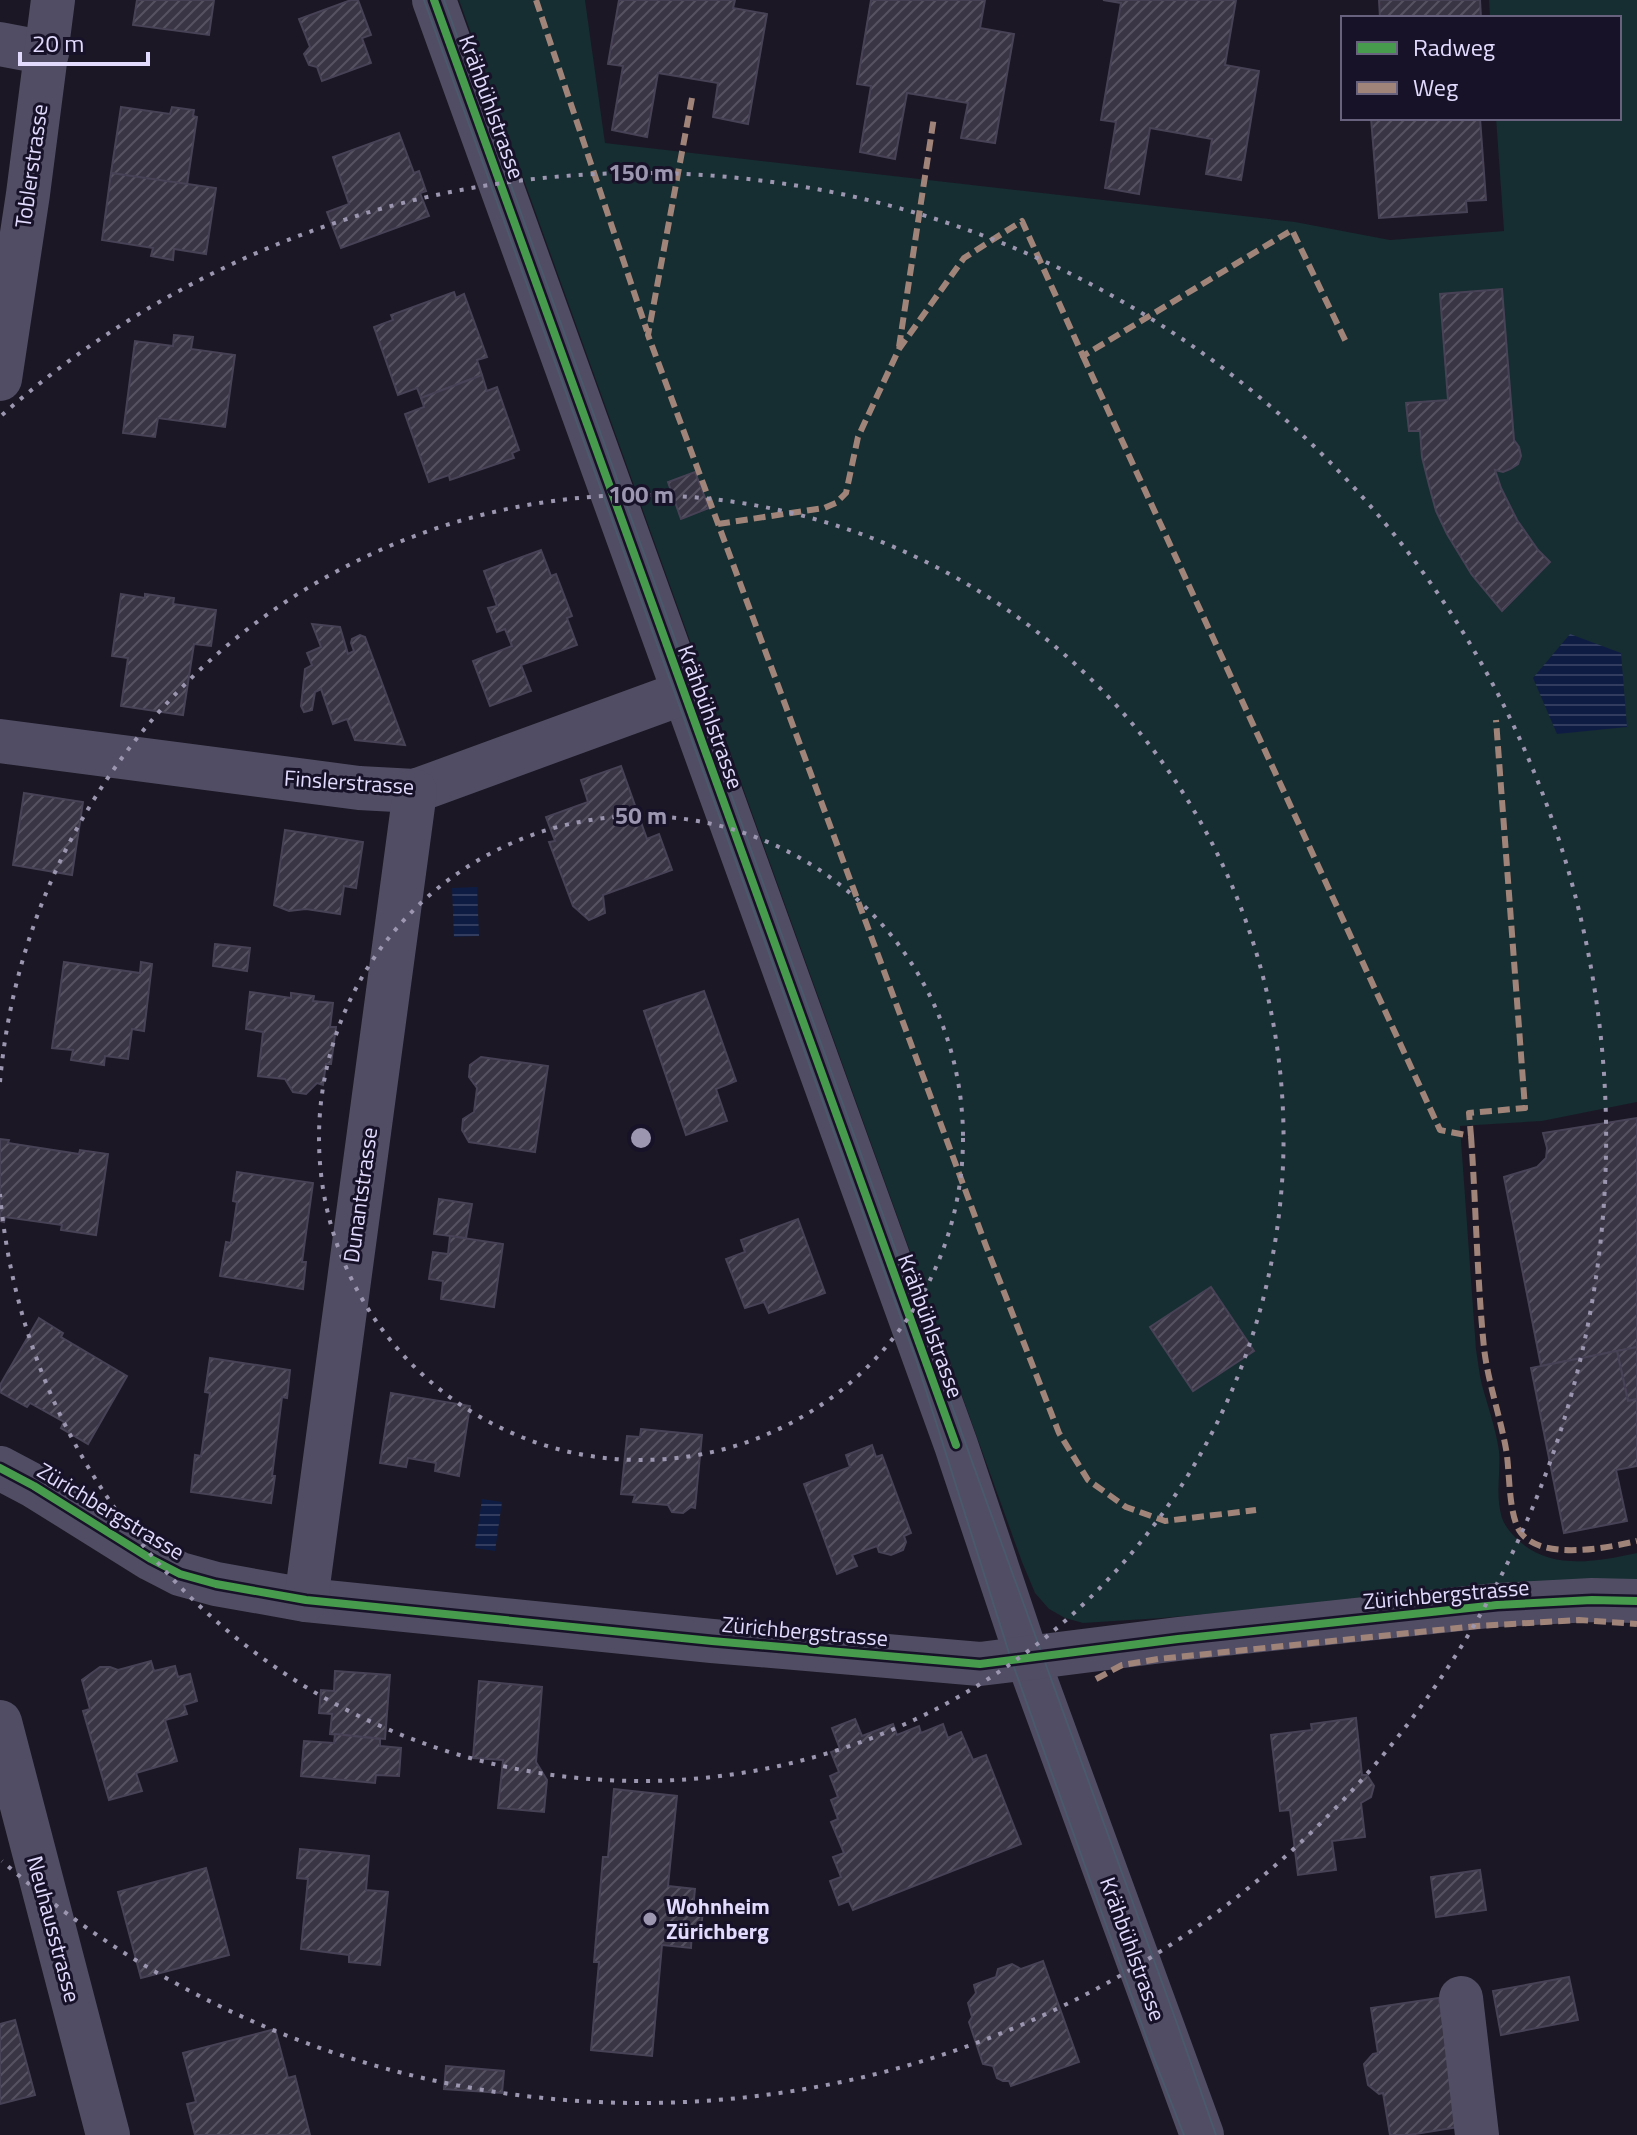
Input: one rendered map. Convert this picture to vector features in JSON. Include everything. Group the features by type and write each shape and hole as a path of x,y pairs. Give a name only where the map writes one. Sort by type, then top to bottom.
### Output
{"street":[{"name":"Toblerstrasse","path":"0,379 53,0"},
{"name":"Krähbühlstrasse","path":"434,0 956,1445 1027,1657 1202,2135"},
{"path":"0,44 47,53"},
{"name":"Finslerstrasse","path":"0,741 344,786 415,791 683,693"},
{"name":"Dunantstrasse","path":"306,1600 415,791"},
{"name":"Zürichbergstrasse","path":"0,1468 151,1559 180,1574 216,1584 306,1600 712,1641 980,1664 1497,1605 1637,1601"},
{"name":"Neuhausstrasse","path":"0,1722 108,2135"},
{"path":"1461,1998 1477,2135"}],"green space":[{"path":"459,0 585,0 605,143 1295,222 1390,240 1504,231 1496,120 1621,120 1621,16 1490,16 1489,0 1637,0 1637,1102 1542,1121 1460,1126 1476,1349 1499,1451 1502,1518 1512,1533 1529,1548 1558,1560 1589,1561 1637,1553 1637,1585 1456,1592 1083,1623 1049,1609 1035,1593"}],"water":[{"path":"1570,634 1621,653 1627,727 1557,734 1533,678"},
{"path":"477,887 479,936 454,937 452,888"},
{"path":"482,1499 502,1502 495,1551 475,1548"}],"building":[{"path":"137,0 214,0 209,35 133,25"},
{"path":"358,0 371,35 362,38 371,63 322,81 317,67 309,65 304,54 310,47 299,19"},
{"path":"619,0 735,0 733,8 767,14 748,124 713,117 718,83 658,73 647,137 612,130 623,66 608,64"},
{"path":"871,0 985,0 980,28 1014,34 995,143 961,138 968,103 907,93 895,159 860,152 871,86 857,84"},
{"path":"1103,0 1236,0 1225,65 1259,71 1241,180 1206,174 1212,139 1150,128 1139,194 1105,188 1116,122 1101,120 1121,3"},
{"path":"1379,0 1480,0 1481,16 1380,16"},
{"path":"121,107 170,114 172,107 194,110 193,116 197,117 187,185 111,173"},
{"path":"1371,120 1480,120 1486,200 1466,201 1467,212 1379,218"},
{"path":"399,133 414,173 419,171 426,191 420,193 429,216 341,248 327,212 349,204 333,157"},
{"path":"111,173 216,188 206,254 174,249 173,260 151,256 153,248 102,240"},
{"path":"1502,289 1514,440 1521,456 1518,464 1510,469 1503,472 1495,470 1517,520 1550,562 1502,611 1472,575 1436,511 1422,457 1420,431 1409,431 1406,403 1448,400 1440,294"},
{"path":"454,292 456,298 464,294 487,357 477,360 482,375 421,398 417,388 398,395 374,327 393,320 391,315"},
{"path":"174,335 193,337 191,349 235,355 225,427 158,418 155,437 123,433 135,341 173,346"},
{"path":"482,375 487,391 497,387 519,450 512,453 514,458 450,480 449,475 429,482 405,414 424,407 421,398"},
{"path":"695,472 709,508 681,519 668,482"},
{"path":"541,550 551,576 556,574 572,616 567,618 577,645 521,665 531,691 490,706 473,661 512,646 505,629 497,632 488,608 497,606 484,571"},
{"path":"121,594 174,598 173,604 216,610 211,646 194,644 183,715 121,706 128,658 112,656"},
{"path":"312,624 340,627 348,654 354,651 352,639 360,635 365,637 405,745 355,740 347,719 333,724 321,689 315,692 312,710 304,712 301,706 305,669 312,665 307,653 321,647"},
{"path":"621,766 647,839 659,834 672,870 603,895 605,913 589,920 573,906 549,842 555,841 546,817 588,802 581,780"},
{"path":"24,793 83,802 72,875 13,865"},
{"path":"285,830 363,842 356,888 344,886 340,914 306,909 289,911 274,905"},
{"path":"215,944 250,948 247,971 213,966"},
{"path":"64,962 140,973 141,962 152,964 144,1031 132,1029 128,1059 105,1056 104,1065 71,1060 73,1050 52,1048"},
{"path":"704,991 736,1081 716,1089 727,1121 686,1135 644,1011"},
{"path":"250,992 291,998 291,993 314,996 313,1001 333,1003 330,1027 336,1027 331,1064 326,1064 323,1085 317,1083 306,1094 293,1092 285,1079 258,1076 263,1032 246,1029"},
{"path":"481,1057 548,1066 535,1152 469,1142 462,1130 463,1119 474,1112 477,1088 469,1077 470,1065"},
{"path":"1637,1118 1637,1347 1541,1366 1504,1177 1537,1167 1546,1158 1543,1133"},
{"path":"0,1139 9,1140 8,1143 79,1154 80,1150 108,1154 96,1235 61,1230 62,1225 5,1217 4,1222 0,1221"},
{"path":"237,1172 313,1183 302,1262 306,1262 303,1289 220,1276 226,1242 231,1243 237,1202 233,1201"},
{"path":"439,1199 472,1204 466,1238 434,1234"},
{"path":"798,1219 825,1293 769,1313 764,1302 745,1308 726,1259 745,1252 741,1240"},
{"path":"450,1236 503,1244 494,1307 441,1299 443,1281 429,1279 433,1252 448,1254"},
{"path":"1211,1287 1254,1351 1193,1391 1150,1327"},
{"path":"39,1318 63,1333 61,1337 127,1376 88,1444 61,1428 64,1422 30,1403 27,1407 0,1392 0,1385"},
{"path":"1637,1347 1637,1399 1628,1401 1617,1351"},
{"path":"1617,1351 1628,1401 1637,1399 1637,1466 1616,1470 1627,1521 1564,1533 1531,1368"},
{"path":"210,1358 290,1370 287,1398 282,1397 271,1503 191,1492 195,1455 201,1456 210,1393 205,1392"},
{"path":"391,1393 470,1406 459,1476 435,1471 436,1463 408,1458 406,1467 380,1463"},
{"path":"641,1429 702,1435 695,1508 691,1507 683,1513 672,1512 668,1505 633,1502 635,1495 621,1494 627,1436 640,1437"},
{"path":"872,1445 876,1457 882,1455 911,1533 904,1536 906,1542 903,1550 891,1555 879,1552 877,1546 852,1555 857,1566 837,1574 804,1484 850,1467 846,1455"},
{"path":"151,1661 154,1671 175,1666 178,1677 190,1674 197,1701 184,1705 187,1714 165,1720 177,1761 136,1773 142,1791 109,1800 83,1711 90,1709 82,1680 100,1667 118,1670"},
{"path":"335,1671 390,1675 385,1739 330,1734 332,1714 319,1713 321,1690 334,1691"},
{"path":"479,1681 542,1687 536,1762 547,1780 544,1812 498,1808 503,1760 473,1758"},
{"path":"1356,1718 1362,1775 1367,1775 1374,1786 1371,1797 1361,1803 1365,1837 1332,1841 1336,1870 1298,1875 1290,1810 1280,1811 1271,1735 1312,1730 1311,1724"},
{"path":"855,1719 862,1736 893,1724 897,1735 919,1726 921,1733 943,1724 948,1738 961,1732 973,1760 986,1755 1021,1844 853,1910 849,1901 839,1905 830,1881 841,1877 833,1857 844,1853 831,1822 838,1819 831,1800 838,1797 830,1776 839,1772 831,1752 840,1749 832,1728"},
{"path":"335,1734 380,1739 380,1746 401,1748 399,1776 376,1775 375,1783 301,1776 304,1741 334,1743"},
{"name":"Wohnheim Zürichberg","path":"614,1789 677,1796 668,1886 695,1889 693,1909 703,1910 701,1929 692,1928 691,1948 662,1945 652,2056 591,2050 599,1962 594,1962 603,1857 608,1857"},
{"path":"300,1849 369,1856 366,1890 388,1892 380,1965 349,1962 349,1955 301,1949 308,1879 297,1878"},
{"path":"206,1868 229,1955 141,1978 118,1892"},
{"path":"1480,1870 1486,1910 1436,1917 1431,1877"},
{"path":"1043,1961 1079,2062 1011,2086 1009,2081 997,2078 993,2066 983,2064 969,2022 972,2017 968,2003 976,1993 974,1985 996,1977 998,1969 1012,1964 1021,1969"},
{"path":"1569,1977 1578,2020 1501,2035 1493,1991"},
{"path":"1439,1998 1459,2127 1390,2135 1383,2093 1379,2094 1368,2085 1364,2064 1378,2053 1371,2008"},
{"path":"15,2020 35,2095 0,2104 0,2024"},
{"path":"275,2029 288,2078 295,2076 310,2135 195,2135 187,2104 196,2102 183,2053"},
{"path":"446,2066 504,2071 502,2093 444,2089"}],"tram line":[{"path":"424,0 917,1362 1010,1656 1184,2135"},
{"path":"444,0 1216,2135"}],"marked path":[{"path":"536,0 647,331"},
{"path":"692,98 648,335 986,1246 1059,1433 1088,1480 1126,1507 1165,1521 1256,1510"},
{"path":"899,347 934,117"},
{"path":"718,524 824,508 836,503 846,493 858,437 899,349 964,258 1022,221 1083,356 1292,230 1346,342"},
{"path":"1083,356 1440,1130 1471,1136 1469,1113 1525,1108 1496,720"},
{"path":"1471,1136 1484,1348 1506,1449 1517,1525 1531,1542 1559,1550 1593,1549 1637,1541"},
{"path":"1096,1679 1122,1665 1158,1659 1477,1626 1579,1620 1637,1624"}],"cycle path":[{"path":"434,0 956,1445"},
{"path":"0,1468 151,1559 180,1574 216,1584 306,1600 712,1641 980,1664 1497,1605 1637,1601"}],"place":[{"name":"Wohnheim Zürichberg","path":"650,1919"}]}
